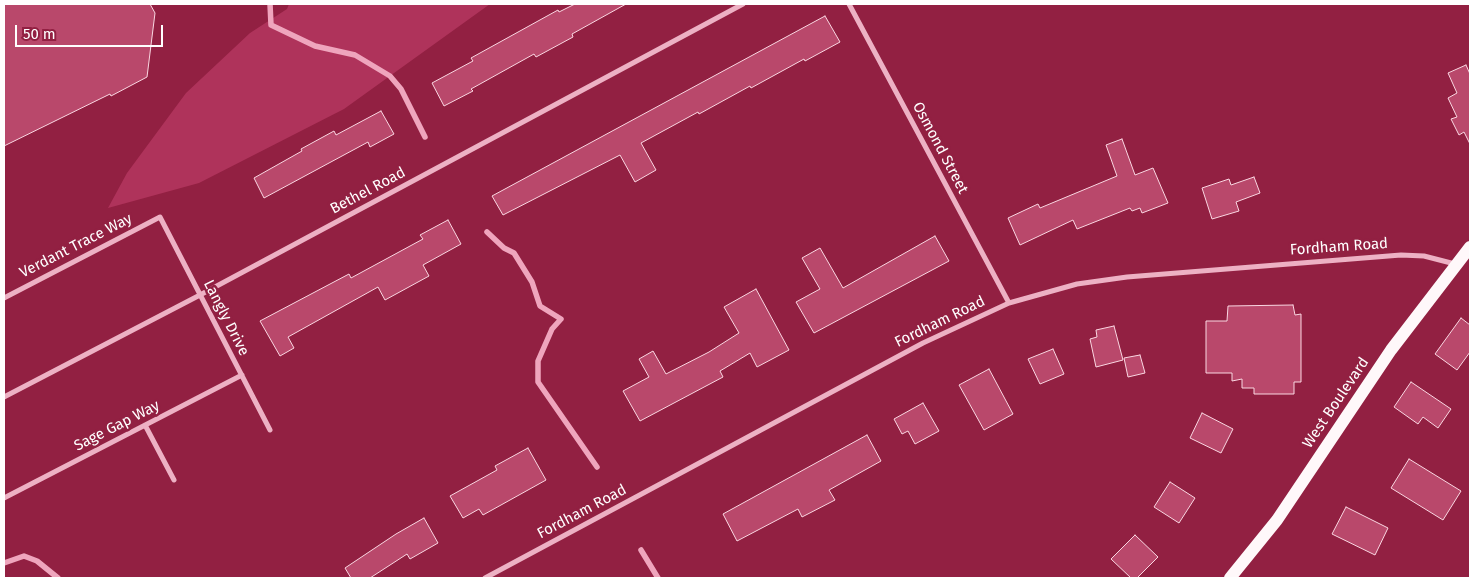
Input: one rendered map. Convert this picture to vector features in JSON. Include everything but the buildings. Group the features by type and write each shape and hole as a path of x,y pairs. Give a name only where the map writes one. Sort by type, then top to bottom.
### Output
{"main road":[{"name":"West Boulevard","path":"1230,578 1277,520 1391,350 1455,264 1470,247"}],"street":[{"name":"Bethel Road","path":"4,397 200,295 742,4"},
{"name":"Osmond Street","path":"849,4 1009,303"},
{"name":"Langly Drive","path":"160,217 270,430"},
{"name":"Verdant Trace Way","path":"4,298 160,217"},
{"name":"Fordham Road","path":"485,578 923,343 1009,303 1077,284 1126,276 1401,255 1424,256 1455,264"},
{"name":"Sage Gap Way","path":"4,498 242,375"},
{"path":"145,425 174,480"}],"shaded area":[{"path":"289,4 490,4 344,109 199,183 108,208 127,173 186,93 250,33 287,9"}],"waterway":[{"path":"270,4 271,25 315,46 355,55 390,76 401,89 425,137"},
{"path":"487,232 504,248 514,253 532,282 540,306 561,319 552,329 538,361 538,382 597,467"},
{"path":"641,550 658,578"},
{"path":"4,563 24,556 37,561 58,578"}]}
